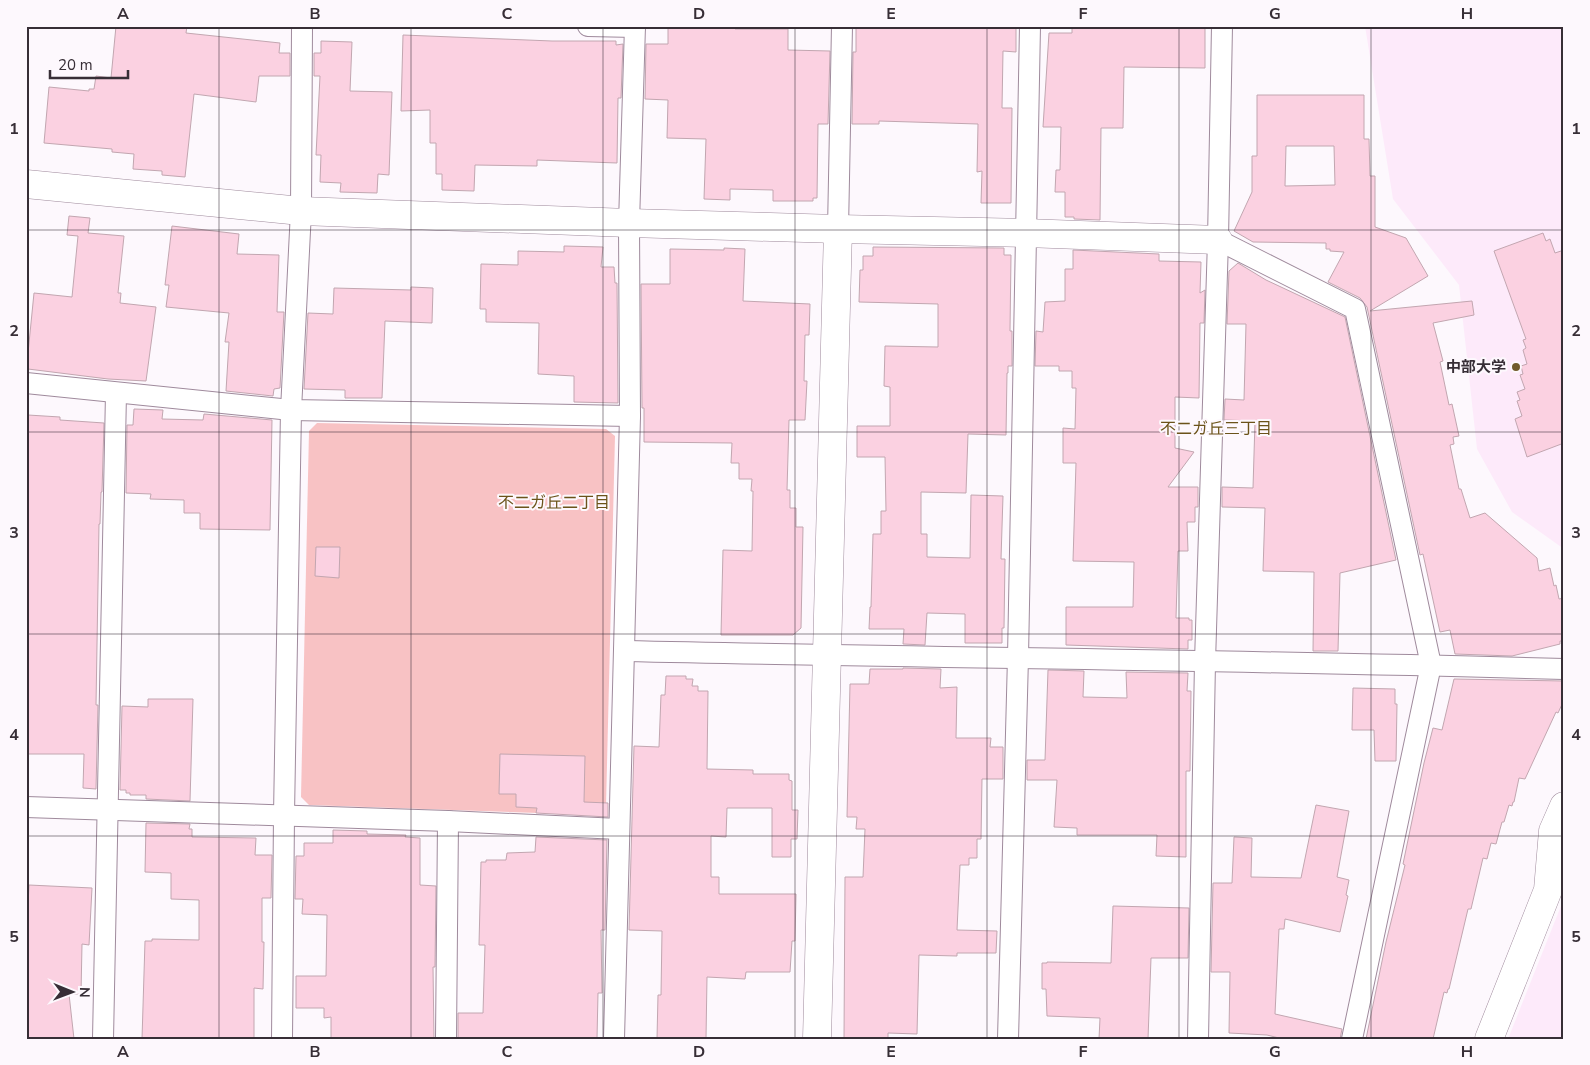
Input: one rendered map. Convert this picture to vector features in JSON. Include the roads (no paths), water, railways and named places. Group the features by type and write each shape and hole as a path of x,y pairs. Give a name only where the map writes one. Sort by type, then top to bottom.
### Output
{"street":[{"path":"282,1039 291,410 301,211 302,26"},
{"path":"588,26 635,27 629,223 630,416 614,1039"},
{"path":"817,1039 828,655 842,26"},
{"path":"1008,1039 1018,657 1030,26"},
{"path":"1198,1039 1205,662 1218,240 1222,26"},
{"path":"26,184 301,211 629,223 1218,240 1355,310 1431,665 1352,1039"},
{"path":"26,383 291,410 630,416"},
{"path":"103,1039 116,393"},
{"path":"624,651 1018,657 1564,669"},
{"path":"1489,1039 1548,890 1553,832 1564,806"},
{"path":"26,807 448,821 619,829"},
{"path":"446,1039 448,821"}],"place":[{"name":"中部大学","path":"1516,367"}],"district":[{"name":"不二ガ丘三丁目","path":"1216,428"},
{"name":"不二ガ丘二丁目","path":"554,502"}]}
